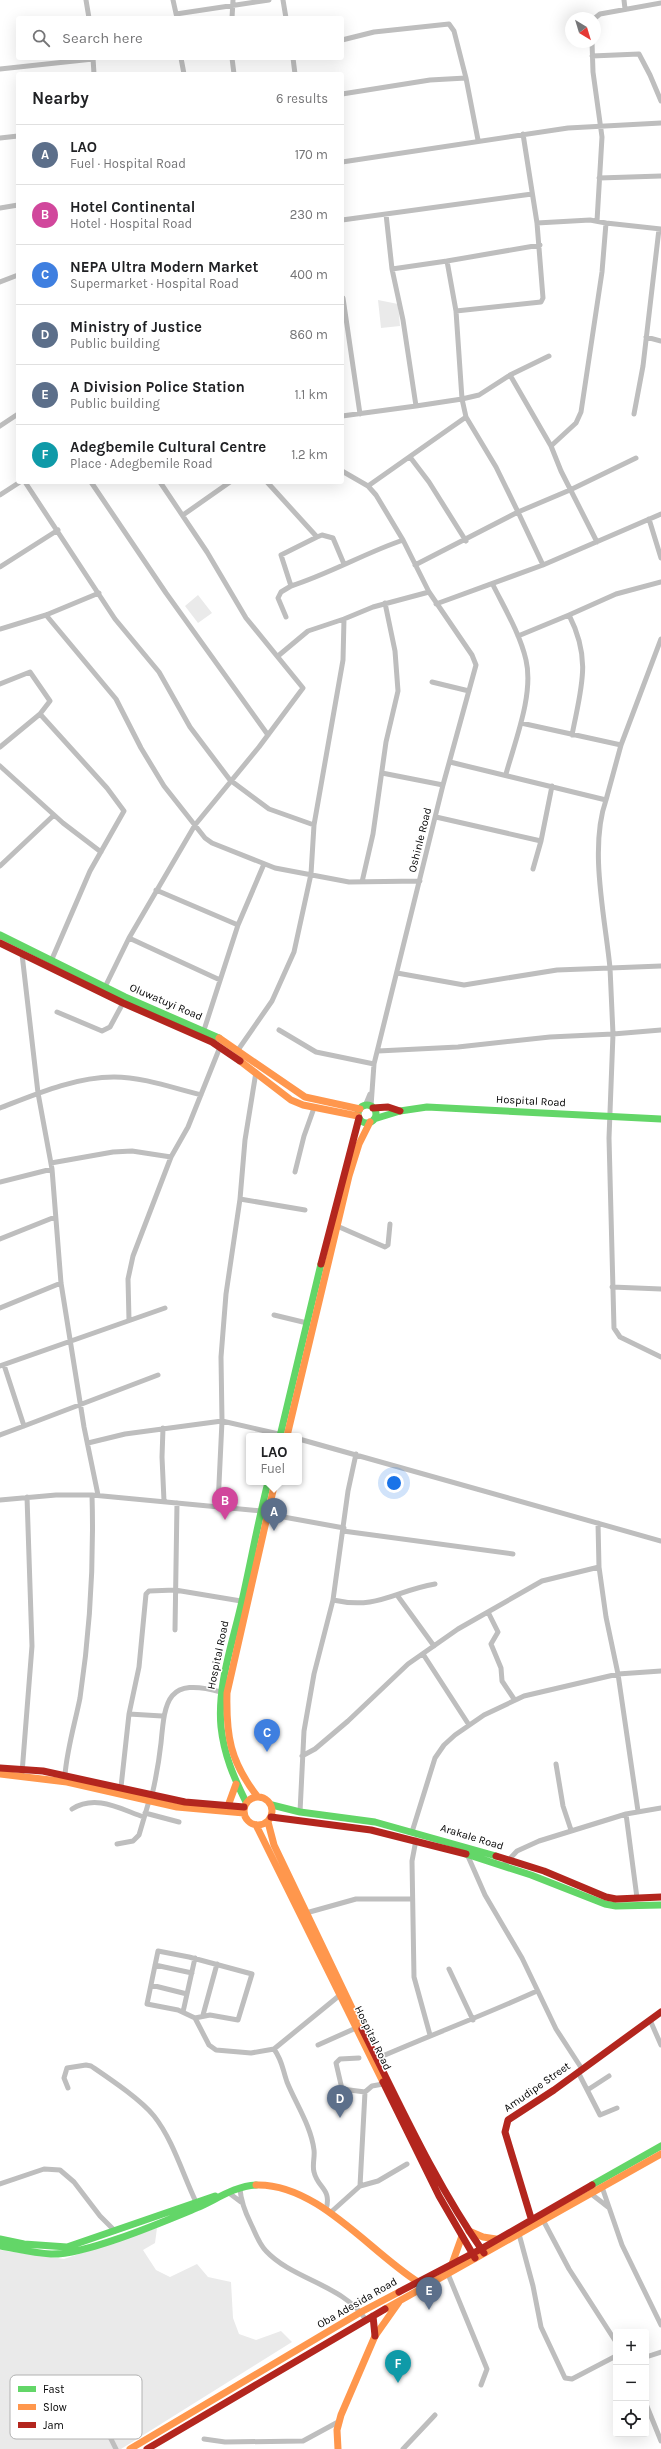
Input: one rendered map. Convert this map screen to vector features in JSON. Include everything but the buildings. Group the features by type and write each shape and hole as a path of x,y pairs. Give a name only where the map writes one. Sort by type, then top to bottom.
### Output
{"street":[{"path":"86,0 89,16"},
{"path":"173,0 176,16 233,3 269,0"},
{"path":"283,0 286,16"},
{"path":"624,0 625,9"},
{"path":"232,16 233,3"},
{"path":"601,14 661,3"},
{"path":"344,40 374,32 449,24 454,31 466,78 478,140"},
{"path":"592,48 602,137 597,221"},
{"path":"592,56 639,54 660,99"},
{"path":"0,69 84,60"},
{"path":"93,60 94,72"},
{"path":"181,60 184,72"},
{"path":"232,60 234,72"},
{"path":"293,60 295,72"},
{"path":"344,94 430,80 466,78"},
{"path":"344,162 478,140 568,128 661,123"},
{"path":"456,311 541,302 544,295 540,245 523,134"},
{"path":"0,138 16,136"},
{"path":"599,178 661,176"},
{"path":"344,220 532,194"},
{"path":"0,208 16,204"},
{"path":"386,214 392,269 403,320 416,406"},
{"path":"537,223 597,221 660,229 640,386 634,414"},
{"path":"552,446 576,423 581,412 602,272 606,223"},
{"path":"392,269 540,245"},
{"path":"447,261 456,311 462,400 466,417 496,467 543,565"},
{"path":"0,282 16,276"},
{"path":"344,305 360,414"},
{"path":"646,337 661,341"},
{"path":"344,416 462,400 479,395 510,375 549,356"},
{"path":"510,375 552,446 570,490 597,542"},
{"path":"0,426 16,415"},
{"path":"344,472 368,486 466,417"},
{"path":"410,457 429,482 466,541"},
{"path":"415,565 466,541 518,512 570,490 636,458"},
{"path":"0,495 17,484"},
{"path":"26,484 116,618 159,672 190,727 230,780 269,809 314,825"},
{"path":"92,484 166,593 268,735"},
{"path":"105,987 129,938 195,825 268,735 303,688 239,608 183,515 161,484"},
{"path":"183,515 227,484"},
{"path":"269,484 317,537"},
{"name":"Oshinle Road","path":"364,1111 371,1092 374,1064 443,785 476,665 475,661 436,604 403,540 376,495 368,486"},
{"path":"436,604 493,585 543,565 661,514"},
{"path":"649,519 661,558"},
{"path":"0,567 58,530"},
{"path":"290,586 281,555 317,537 322,535 333,538 344,564"},
{"path":"286,618 278,598 281,592 290,586 309,580 403,540"},
{"path":"518,636 616,594 661,582"},
{"path":"493,585 518,636 527,660 528,673 521,723 506,774"},
{"path":"278,656 308,631 385,603 429,592"},
{"path":"0,629 46,615 99,593"},
{"path":"362,882 373,834 386,742 398,690 395,651 385,603"},
{"path":"46,615 116,700 141,748 164,786 195,825 212,843 264,864 349,882 420,881"},
{"path":"569,615 582,647 584,672 572,735"},
{"path":"238,1050 272,1001 290,966 311,874 314,825 344,660 344,619"},
{"path":"661,639 621,745 599,828 598,849 610,968 613,1034 609,1116 612,1320 616,1333 629,1342 661,1356"},
{"path":"0,684 18,675 31,673 50,701 40,714 0,747"},
{"path":"432,682 469,691"},
{"path":"40,714 122,807 122,815 100,852 52,959"},
{"path":"521,723 621,745"},
{"path":"450,762 506,774 606,800"},
{"path":"0,766 54,815 100,852"},
{"path":"382,773 443,785"},
{"path":"533,869 541,841 552,786"},
{"path":"0,866 54,815"},
{"path":"436,817 541,841"},
{"path":"204,1030 238,925 264,864"},
{"path":"156,890 238,925"},
{"name":"Oluwatuyi Road","path":"0,935 52,959 155,1011 204,1030 238,1050 294,1092 315,1105"},
{"path":"129,938 220,980"},
{"name":"Oluwatuyi Road","path":"0,943 123,1003 220,1047 256,1072 291,1100 315,1105"},
{"path":"22,954 38,1093 52,1169 61,1282 88,1443 95,1495 94,1546 88,1636 80,1698 65,1775"},
{"path":"397,973 464,984 556,970 661,966"},
{"path":"57,1012 102,1031 110,1027 123,1003"},
{"path":"279,1030 316,1052 374,1064"},
{"path":"378,1051 458,1047 550,1036 613,1034 661,1030"},
{"path":"129,1320 128,1279 133,1256 171,1157 188,1127 220,1047"},
{"path":"218,1505 222,1421 222,1335 240,1199 245,1140 256,1072"},
{"path":"0,1108 38,1093 87,1081 115,1077 142,1080 201,1096"},
{"path":"285,1433 354,1161 376,1113 315,1105 304,1136 295,1172"},
{"path":"364,1111 388,1107 400,1111"},
{"name":"Hospital Road","path":"400,1111 427,1107 661,1119"},
{"path":"364,1111 364,1122 372,1121 400,1111"},
{"path":"285,1433 307,1323 334,1208 364,1111"},
{"path":"51,1163 113,1152 132,1151 171,1157"},
{"path":"0,1182 52,1169"},
{"path":"240,1199 305,1210"},
{"path":"0,1239 55,1217"},
{"path":"337,1226 385,1246 388,1245 390,1224"},
{"path":"0,1308 61,1282"},
{"path":"612,1287 661,1289"},
{"path":"24,1426 2,1366 165,1308"},
{"path":"274,1316 307,1323"},
{"path":"0,1435 81,1406 158,1375"},
{"path":"88,1443 125,1434 222,1421 272,1433"},
{"path":"163,1428 164,1501"},
{"path":"302,1440 661,1541"},
{"path":"300,1812 304,1731 314,1674 333,1600 348,1491 356,1454"},
{"path":"265,1512 268,1485"},
{"path":"265,1512 274,1485"},
{"path":"0,1500 27,1497 95,1495 177,1503 218,1505 265,1512 343,1530 513,1554"},
{"path":"22,1772 32,1646 27,1497"},
{"path":"175,1630 177,1503"},
{"name":"Hospital Road","path":"245,1808 226,1759 221,1728 221,1692 241,1602 265,1512"},
{"name":"Hospital Road","path":"257,1796 240,1776 232,1757 226,1711 230,1673 265,1512"},
{"path":"598,1523 599,1567 606,1617 618,1674 638,1811"},
{"path":"302,1756 315,1749 343,1726 408,1664 458,1628 542,1581 599,1567"},
{"path":"333,1600 366,1604 415,1588 435,1584"},
{"path":"121,1787 129,1714 140,1667 146,1594 149,1591 175,1590 241,1602"},
{"path":"397,1594 434,1646"},
{"path":"488,1612 498,1632 491,1644 492,1649 501,1668 502,1681 514,1699"},
{"path":"423,1654 469,1725"},
{"path":"412,1832 435,1758 444,1745 469,1725 514,1699 618,1674 661,1671"},
{"path":"117,1844 136,1839 145,1815 156,1778 162,1716 168,1700 178,1691 198,1688 221,1692"},
{"path":"129,1714 162,1716"},
{"path":"556,1764 563,1806 571,1830"},
{"path":"0,1768 151,1798 245,1808"},
{"path":"0,1774 22,1772 65,1775 121,1787 178,1807 245,1808 257,1796 268,1800 272,1805 269,1819 256,1825 251,1823 245,1808"},
{"path":"228,1806 236,1784"},
{"path":"72,1810 82,1803 97,1802 145,1815 179,1822"},
{"name":"Arakale Road","path":"272,1805 300,1812 375,1822 412,1832 549,1873 606,1897 661,1897"},
{"path":"504,1866 508,1860 527,1846 571,1830 626,1814 661,1808"},
{"path":"626,1814 637,1898"},
{"name":"Hospital Road","path":"269,1819 274,1845 306,1913 442,2186 482,2251"},
{"name":"Arakale Road","path":"269,1819 306,1819 416,1840 504,1866 556,1884 605,1904 616,1906 661,1905"},
{"name":"Hospital Road","path":"256,1825 438,2196 474,2256"},
{"path":"416,1840 412,1861 414,1977 430,2035"},
{"path":"467,1854 485,1895 522,1958 556,2029 580,2071 601,2115 617,2108"},
{"path":"306,1913 356,1899 412,1899"},
{"path":"195,2018 203,2015 238,2020 252,1974 195,1958 158,1952 147,2004 184,2012 195,2018 209,2046 216,2050 251,2053 274,2049 340,1995"},
{"path":"184,2012 195,1958"},
{"path":"203,2015 217,1964"},
{"path":"155,1965 192,1973"},
{"path":"449,1969 473,2020"},
{"path":"151,1985 187,1994"},
{"path":"378,2058 430,2035 473,2020 537,1991"},
{"name":"Amudipe Street","path":"531,2218 505,2132 506,2126 515,2115 580,2071 661,2012"},
{"path":"650,2020 661,2045"},
{"path":"318,2044 356,2028"},
{"path":"274,2049 282,2061 288,2084 300,2106 314,2150 313,2170 327,2193 328,2211"},
{"path":"359,2058 340,2059 336,2063 336,2070 342,2089 365,2092"},
{"path":"68,2088 64,2078 67,2068 86,2065 91,2066 142,2105 154,2116 162,2130 196,2202"},
{"path":"589,2089 609,2076"},
{"path":"360,2186 365,2092 372,2086 383,2084"},
{"name":"Oba Adesida Road","path":"482,2251 496,2239 531,2218 660,2150"},
{"name":"Oba Adesida Road","path":"147,2449 369,2318 448,2274 482,2251 519,2234 602,2187 660,2150"},
{"path":"328,2211 360,2186 378,2181 407,2164"},
{"path":"0,2184 44,2169 60,2170 74,2182 100,2216 115,2231"},
{"path":"0,2239 24,2244 67,2247 196,2202 240,2189 260,2185 280,2188 295,2193 328,2211 374,2246 397,2269 418,2282"},
{"path":"602,2187 632,2268 661,2325"},
{"path":"240,2189 241,2202 264,2249 268,2254 337,2294 369,2318 375,2336"},
{"path":"590,2193 609,2208"},
{"path":"226,2194 241,2202"},
{"path":"0,2246 52,2254 73,2251 198,2208 226,2194"},
{"path":"543,2220 569,2269 613,2337"},
{"path":"469,2231 483,2237 496,2239"},
{"path":"519,2234 533,2286 540,2327 565,2378 572,2379 613,2358"},
{"path":"452,2264 462,2236"},
{"name":"Oba Adesida Road","path":"130,2449 361,2312 452,2264 474,2256"},
{"path":"448,2274 487,2369 481,2385"},
{"path":"338,2449 338,2422 352,2393 375,2336 400,2302"},
{"path":"649,2356 661,2352"},
{"path":"649,2411 661,2441"},
{"path":"403,2449 435,2415"},
{"path":"204,2439 225,2442 303,2441 338,2422"},
{"path":"111,2439 116,2449"}],"shaded area":[{"path":"378,300 398,304 400,326 381,328"},
{"path":"198,595 212,613 198,623 185,606"},
{"path":"157,2228 155,2243 143,2250 156,2270 170,2277 197,2264 208,2277 231,2282 233,2318 239,2334 256,2340 281,2331 292,2342 142,2436 142,2375 10,2375 10,2439 137,2439 121,2449 0,2449 0,2250 64,2259"}],"traffic: fast":[{"path":"0,935 125,997 219,1038"},
{"path":"367,1105 373,1108 376,1114 373,1120 367,1123 361,1120 358,1114 361,1108 367,1105"},
{"path":"374,1119 400,1111 427,1107 661,1119"},
{"path":"281,1433 321,1264"},
{"path":"246,1802 224,1747 220,1711 221,1695 267,1485"},
{"path":"272,1805 300,1812 375,1822 496,1856"},
{"path":"466,1854 531,1875 605,1904 616,1906 661,1905"},
{"path":"592,2185 661,2146"},
{"path":"0,2246 51,2254 66,2253 84,2249 146,2228 199,2207 233,2190 256,2185"},
{"path":"0,2239 24,2244 67,2247 215,2196"}],"traffic: slow":[{"path":"219,1038 305,1097 360,1109"},
{"path":"240,1061 291,1100 303,1105 358,1116"},
{"path":"288,1433 349,1176 359,1144 370,1122"},
{"path":"257,1796 235,1759 227,1722 227,1693 274,1485"},
{"path":"0,1774 67,1782 177,1807 244,1813"},
{"path":"228,1806 236,1784"},
{"path":"258,1797 268,1801 272,1811 268,1821 258,1825 248,1821 244,1811 248,1801 258,1797"},
{"path":"268,1822 274,1845 362,2029"},
{"path":"256,1825 383,2082"},
{"path":"385,2309 661,2154"},
{"path":"256,2185 279,2187 300,2195 321,2207 418,2282"},
{"path":"469,2231 483,2237 496,2239"},
{"path":"452,2264 462,2236"},
{"path":"130,2449 361,2312 399,2292"},
{"path":"338,2449 337,2430 341,2415 375,2336 399,2302"}],"traffic: jam":[{"path":"0,943 123,1003 212,1042 240,1061"},
{"path":"373,1108 388,1107 400,1111"},
{"path":"321,1264 359,1118"},
{"path":"0,1768 43,1771 185,1802 244,1807"},
{"path":"271,1817 371,1830 466,1854"},
{"path":"496,1856 544,1871 606,1897 616,1899 661,1897"},
{"path":"531,2218 505,2132 508,2120 554,2090 661,2012"},
{"path":"362,2029 404,2115 434,2171 466,2226 484,2253"},
{"path":"383,2082 439,2196 475,2258"},
{"path":"399,2292 481,2249 592,2185"},
{"path":"147,2449 385,2309"},
{"path":"373,2316 375,2336"}],"place":[{"name":"Hotel Continental","path":"225,1520"},
{"name":"LAO","path":"274,1531"},
{"name":"NEPA Ultra Modern Market","path":"267,1752"},
{"name":"Ministry of Justice","path":"340,2118"},
{"name":"A Division Police Station","path":"429,2310"},
{"name":"Adegbemile Cultural Centre","path":"398,2383"}]}
